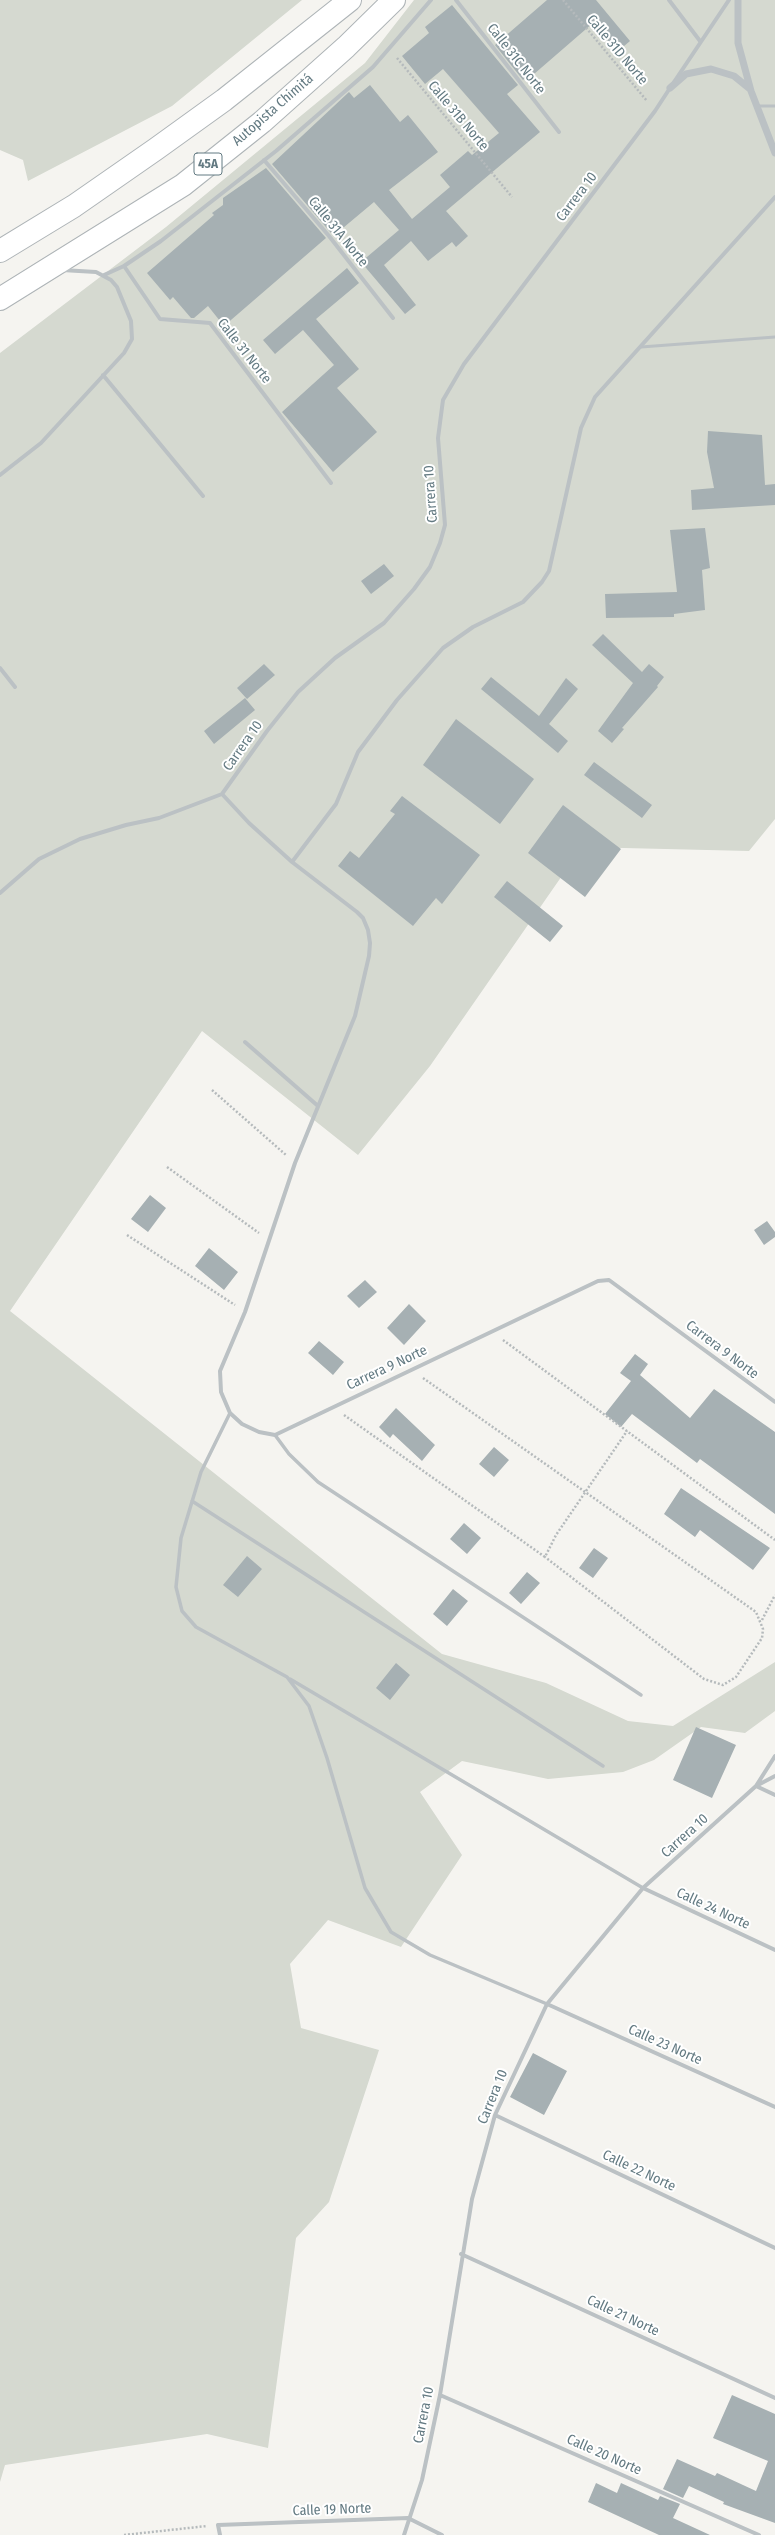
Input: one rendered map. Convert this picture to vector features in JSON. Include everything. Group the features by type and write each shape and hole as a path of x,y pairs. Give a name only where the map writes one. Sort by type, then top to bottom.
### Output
{"highway":[{"path":"0,251 74,206 156,149 224,100 350,0"},
{"name":"Autopista Chimitá","path":"0,299 49,270 183,185 262,122 346,47 394,0"}],"street":[{"path":"104,275 124,266 160,241 264,160 373,67 431,0"},
{"name":"Calle 31C Norte","path":"456,0 559,132"},
{"path":"669,0 700,41"},
{"name":"Carrera 10","path":"222,794 267,731 298,692 335,658 384,623 414,589 430,567 440,543 445,525 438,438 443,400 464,364 655,111 700,41 729,0"},
{"path":"738,0 738,43 751,91 775,153"},
{"path":"670,88 686,74 711,69 734,76 751,91"},
{"name":"Calle 31A Norte","path":"264,160 329,236 393,318"},
{"path":"292,862 336,804 358,752 397,700 443,648 473,627 523,602 542,582 549,571 581,428 595,397 775,197"},
{"name":"Calle 31 Norte","path":"124,266 160,319 210,323 331,483"},
{"path":"0,475 41,443 129,346 133,330 117,287 104,275 87,271 49,270"},
{"path":"103,375 203,496"},
{"path":"0,668 15,687"},
{"path":"0,893 39,859 80,839 126,825 159,818 222,794 249,823 292,862 363,918 368,930 370,956 355,1016 295,1163 245,1312 220,1371 222,1392 230,1413 242,1424 259,1432 275,1435 288,1454 318,1482 641,1695"},
{"path":"245,1042 318,1106"},
{"name":"Carrera 9 Norte","path":"275,1435 598,1281 609,1280 775,1402"},
{"path":"230,1413 201,1472 181,1538 176,1587 182,1611 196,1627 287,1677 643,1888"},
{"path":"192,1501 603,1766"},
{"path":"287,1677 309,1706 327,1758 365,1888 391,1932 430,1955 547,2004"},
{"name":"Carrera 10","path":"404,2535 408,2518 422,2480 440,2395 472,2199 495,2115 547,2004 643,1888 756,1786 775,1756"},
{"path":"756,1786 775,1776"},
{"path":"756,1786 775,1796"},
{"name":"Calle 24 Norte","path":"643,1888 775,1950"},
{"name":"Calle 23 Norte","path":"547,2004 775,2107"},
{"name":"Calle 22 Norte","path":"495,2115 775,2248"},
{"name":"Calle 21 Norte","path":"462,2254 775,2398"},
{"name":"Calle 20 Norte","path":"440,2395 759,2535"},
{"name":"Calle 19 Norte","path":"218,2525 408,2518 442,2535"},
{"path":"218,2525 220,2535"}],"lane":[{"path":"757,106 775,106"},
{"path":"641,347 775,336"}],"path":[{"name":"Calle 31D Norte","path":"563,0 655,111"},
{"name":"Calle 31B Norte","path":"389,49 512,197"},
{"path":"212,1090 295,1163"},
{"path":"167,1167 270,1240"},
{"path":"127,1235 245,1312"},
{"path":"492,1331 775,1540"},
{"path":"332,1407 545,1557 704,1679 723,1685 736,1677 762,1638 761,1621 756,1612 411,1369"},
{"path":"545,1557 556,1535 627,1432"},
{"path":"761,1621 775,1595"},
{"path":"124,2535 218,2525"}],"shaded area":[{"path":"0,0 302,0 172,106 28,181 23,160 0,150"},
{"path":"414,0 775,0 775,819 749,851 582,847 430,1066 358,1155 202,1031 10,1311 442,1654 546,1683 628,1721 673,1726 775,1662 775,1711 745,1733 701,1727 654,1760 623,1772 548,1779 462,1761 420,1792 462,1855 401,1947 328,1920 290,1964 301,2028 379,2050 329,2202 296,2238 268,2448 207,2434 5,2465 0,2482 0,353 166,227 365,63"}],"building":[{"path":"547,0 596,0 630,41 617,52 593,23 534,74 532,72 523,80 495,45"},
{"path":"452,5 518,85 507,94 540,132 446,211 468,236 456,247 452,242 428,261 411,241 384,265 416,305 405,314 361,262 399,230 374,202 337,233 335,230 331,233 272,164 349,92 354,98 370,85 400,122 408,115 438,152 389,190 412,219 450,187 440,175 468,151 472,155 499,133 443,69 425,84 402,56 429,33 425,27"},
{"path":"266,168 326,238 224,326 208,306 194,318 191,318 173,297 170,300 147,273 214,215 212,213 223,205 223,198"},
{"path":"347,268 359,283 316,319 359,369 337,388 377,432 333,472 282,412 334,365 303,330 275,354 263,340"},
{"path":"708,431 762,435 765,485 775,484 775,505 692,510 691,490 714,488 707,452"},
{"path":"705,528 710,568 702,570 705,610 674,614 674,617 606,618 605,594 677,592 670,530"},
{"path":"384,564 394,576 371,594 361,581"},
{"path":"603,634 642,672 649,664 664,677 657,686 658,687 622,728 624,729 612,743 598,731 633,683 592,645"},
{"path":"264,664 275,675 247,699 237,688"},
{"path":"491,677 539,716 566,678 578,689 549,724 568,741 558,753 481,689"},
{"path":"245,698 255,710 214,744 204,731"},
{"path":"456,719 534,779 500,824 423,765"},
{"path":"594,762 652,805 642,818 584,775"},
{"path":"402,796 480,855 442,904 436,898 413,926 338,866 350,851 359,858 395,814 390,811"},
{"path":"563,805 621,849 585,897 528,853"},
{"path":"507,881 563,926 550,942 494,897"},
{"path":"150,1195 166,1208 148,1232 131,1219"},
{"path":"767,1221 775,1232 775,1237 764,1245 754,1230"},
{"path":"209,1248 238,1272 224,1290 195,1266"},
{"path":"365,1280 377,1292 359,1308 347,1296"},
{"path":"409,1304 426,1321 404,1345 387,1328"},
{"path":"319,1341 344,1362 333,1375 308,1353"},
{"path":"635,1354 648,1364 640,1375 690,1418 714,1389 775,1432 775,1514 700,1459 697,1463 632,1414 621,1427 605,1414 631,1381 620,1373"},
{"path":"396,1408 435,1445 422,1461 393,1434 390,1438 379,1427"},
{"path":"494,1447 509,1460 494,1477 479,1464"},
{"path":"681,1488 770,1548 753,1570 700,1530 695,1537 664,1514"},
{"path":"464,1523 481,1538 467,1554 450,1539"},
{"path":"594,1548 608,1558 593,1578 579,1568"},
{"path":"247,1556 262,1569 238,1597 223,1585"},
{"path":"527,1572 540,1583 521,1604 509,1593"},
{"path":"453,1589 468,1601 447,1626 433,1614"},
{"path":"396,1663 410,1675 390,1700 376,1688"},
{"path":"696,1727 736,1745 712,1798 673,1780"},
{"path":"533,2053 567,2071 544,2115 510,2097"},
{"path":"732,2395 775,2414 775,2523 723,2504 724,2502 689,2486 683,2498 663,2489 677,2459 715,2476 717,2473 756,2491 768,2461 713,2438"},
{"path":"596,2483 617,2493 621,2483 658,2500 660,2496 680,2504 673,2518 710,2535 659,2535 588,2502"}]}
